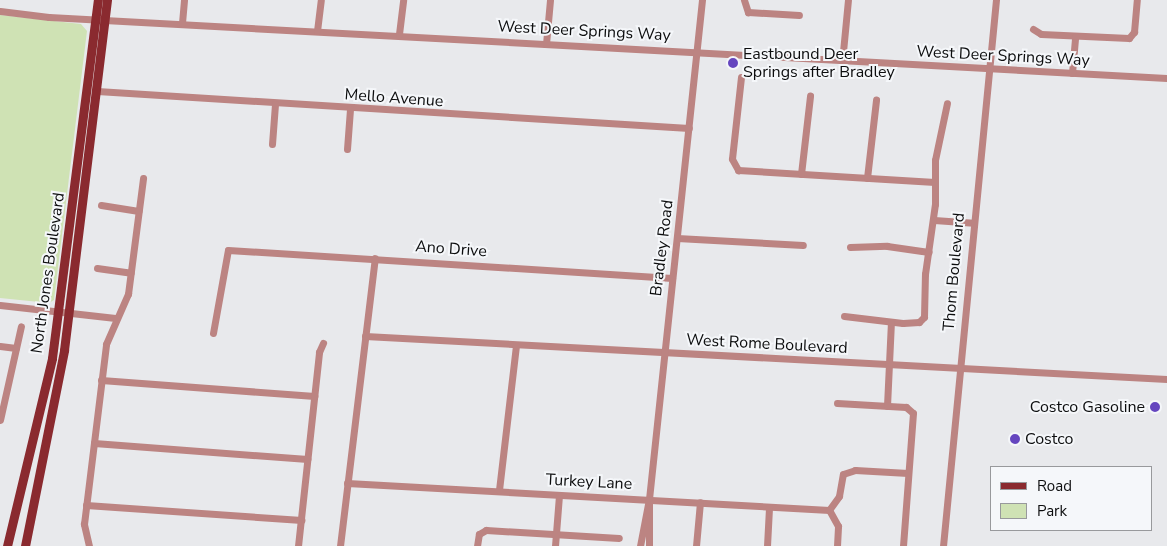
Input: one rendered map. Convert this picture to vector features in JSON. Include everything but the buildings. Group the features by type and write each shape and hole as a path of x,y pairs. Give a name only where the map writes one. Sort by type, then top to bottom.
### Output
{"main road":[{"name":"North Jones Boulevard","path":"25,546 70,313 97,91 100,19 98,0"},
{"name":"North Jones Boulevard","path":"7,546 39,422 59,312 85,101 100,19 107,0"},
{"path":"85,101 97,91"},
{"path":"77,165 88,166"}],"street":[{"path":"182,23 184,0"},
{"path":"318,31 321,0"},
{"path":"399,34 403,0"},
{"path":"546,44 550,0"},
{"name":"Bradley Road","path":"648,546 649,499 702,0"},
{"path":"744,0 746,10 798,15"},
{"path":"842,62 848,0"},
{"name":"Thom Boulevard","path":"943,546 996,0"},
{"path":"1033,29 1041,34 1130,37 1137,0"},
{"name":"West Deer Springs Way","path":"0,11 100,19 696,51 842,62 1167,78"},
{"path":"1072,73 1075,36"},
{"path":"741,77 732,159 735,168 935,182"},
{"name":"Mello Avenue","path":"97,91 350,109 689,128"},
{"path":"801,174 810,96"},
{"path":"867,178 876,100"},
{"path":"272,144 275,104"},
{"path":"844,316 891,322 922,320 934,220 937,139 946,104"},
{"path":"346,149 350,109"},
{"path":"89,546 84,530 86,506 107,337 128,294 143,178"},
{"path":"101,205 139,211"},
{"path":"934,220 973,223"},
{"path":"677,238 803,245"},
{"path":"850,248 887,246 929,252"},
{"name":"Ano Drive","path":"213,333 228,250 672,278"},
{"path":"340,546 375,258"},
{"path":"97,268 131,273"},
{"path":"0,305 116,318"},
{"path":"887,406 891,322"},
{"path":"0,420 21,326"},
{"name":"West Rome Boulevard","path":"365,336 1167,379"},
{"path":"298,546 314,396 323,343"},
{"path":"499,490 516,345"},
{"path":"0,346 16,348"},
{"path":"101,380 314,396"},
{"path":"837,403 887,406 911,410 914,424 908,473 903,546"},
{"path":"94,443 307,459"},
{"path":"837,546 838,526 829,510 839,496 843,474 855,470 908,473"},
{"name":"Turkey Lane","path":"347,482 829,510"},
{"path":"555,546 559,495"},
{"name":"Bradley Road","path":"640,546 649,499"},
{"path":"696,546 700,502"},
{"path":"86,506 301,520"},
{"path":"767,546 769,507"},
{"path":"477,546 479,534 486,530 619,538"}],"green space":[{"path":"0,15 81,24 87,31 54,300 49,303 0,298"}],"place":[{"name":"Eastbound Deer Springs after Bradley","path":"733,63"},
{"name":"Costco Gasoline","path":"1155,407"},
{"name":"Costco","path":"1015,439"}]}
